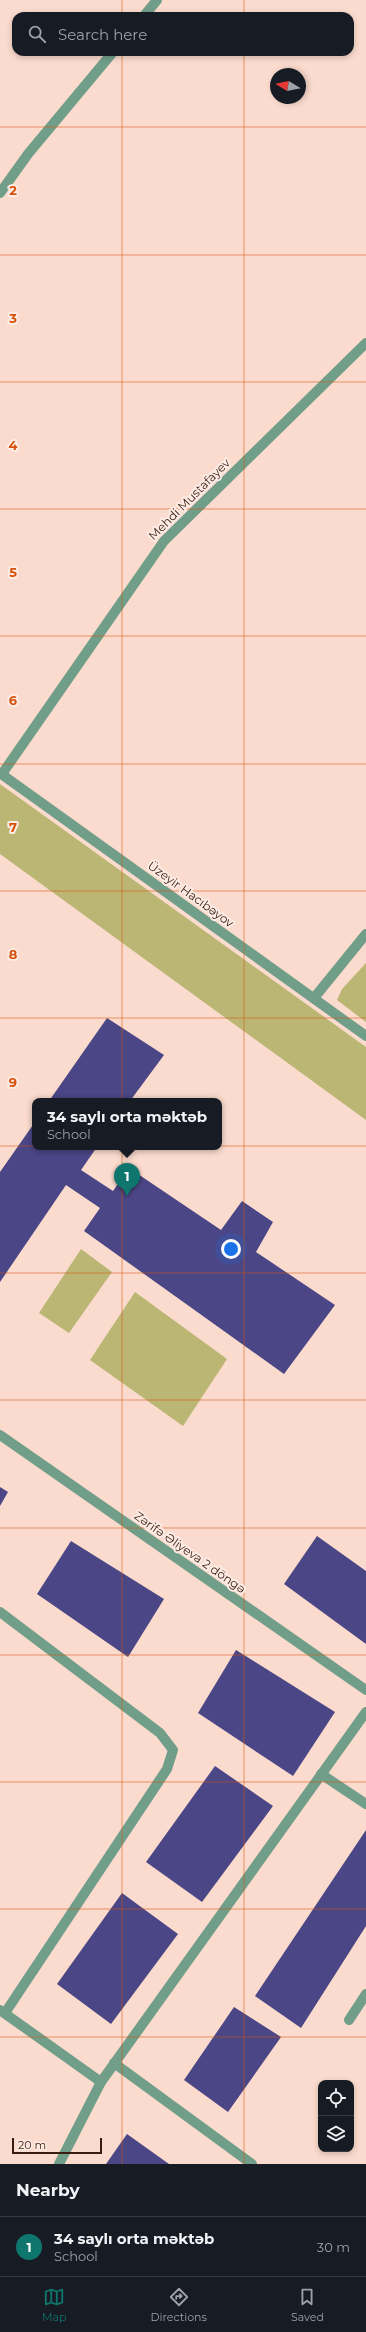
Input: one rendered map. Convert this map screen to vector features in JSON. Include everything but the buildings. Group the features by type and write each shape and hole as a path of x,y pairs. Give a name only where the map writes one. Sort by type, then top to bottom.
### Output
{"street":[{"path":"147,12 157,0"},
{"path":"0,193 28,154 111,56"},
{"name":"Mehdi Mustafayev","path":"1,774 164,541 366,343"},
{"name":"Üzeyir Hacıbəyov","path":"1,774 366,1036"},
{"path":"314,998 366,934"},
{"name":"Zərifə Əliyeva 2 döngə","path":"0,1435 366,1690"},
{"path":"0,1612 160,1733 174,1750 167,1769 2,2011 101,2082"},
{"path":"59,2164 101,2082 366,1712"},
{"path":"321,1774 366,1804"},
{"path":"349,2020 366,1994"},
{"path":"114,2063 252,2164"}],"shaded area":[{"path":"0,784 366,1047 366,1120 0,854"},
{"path":"366,963 366,1022 337,1000 342,989"},
{"path":"81,1249 112,1272 69,1333 39,1313"},
{"path":"135,1292 227,1359 183,1426 90,1360"}],"place":[{"name":"34 saylı orta məktəb","path":"127,1196"}]}
